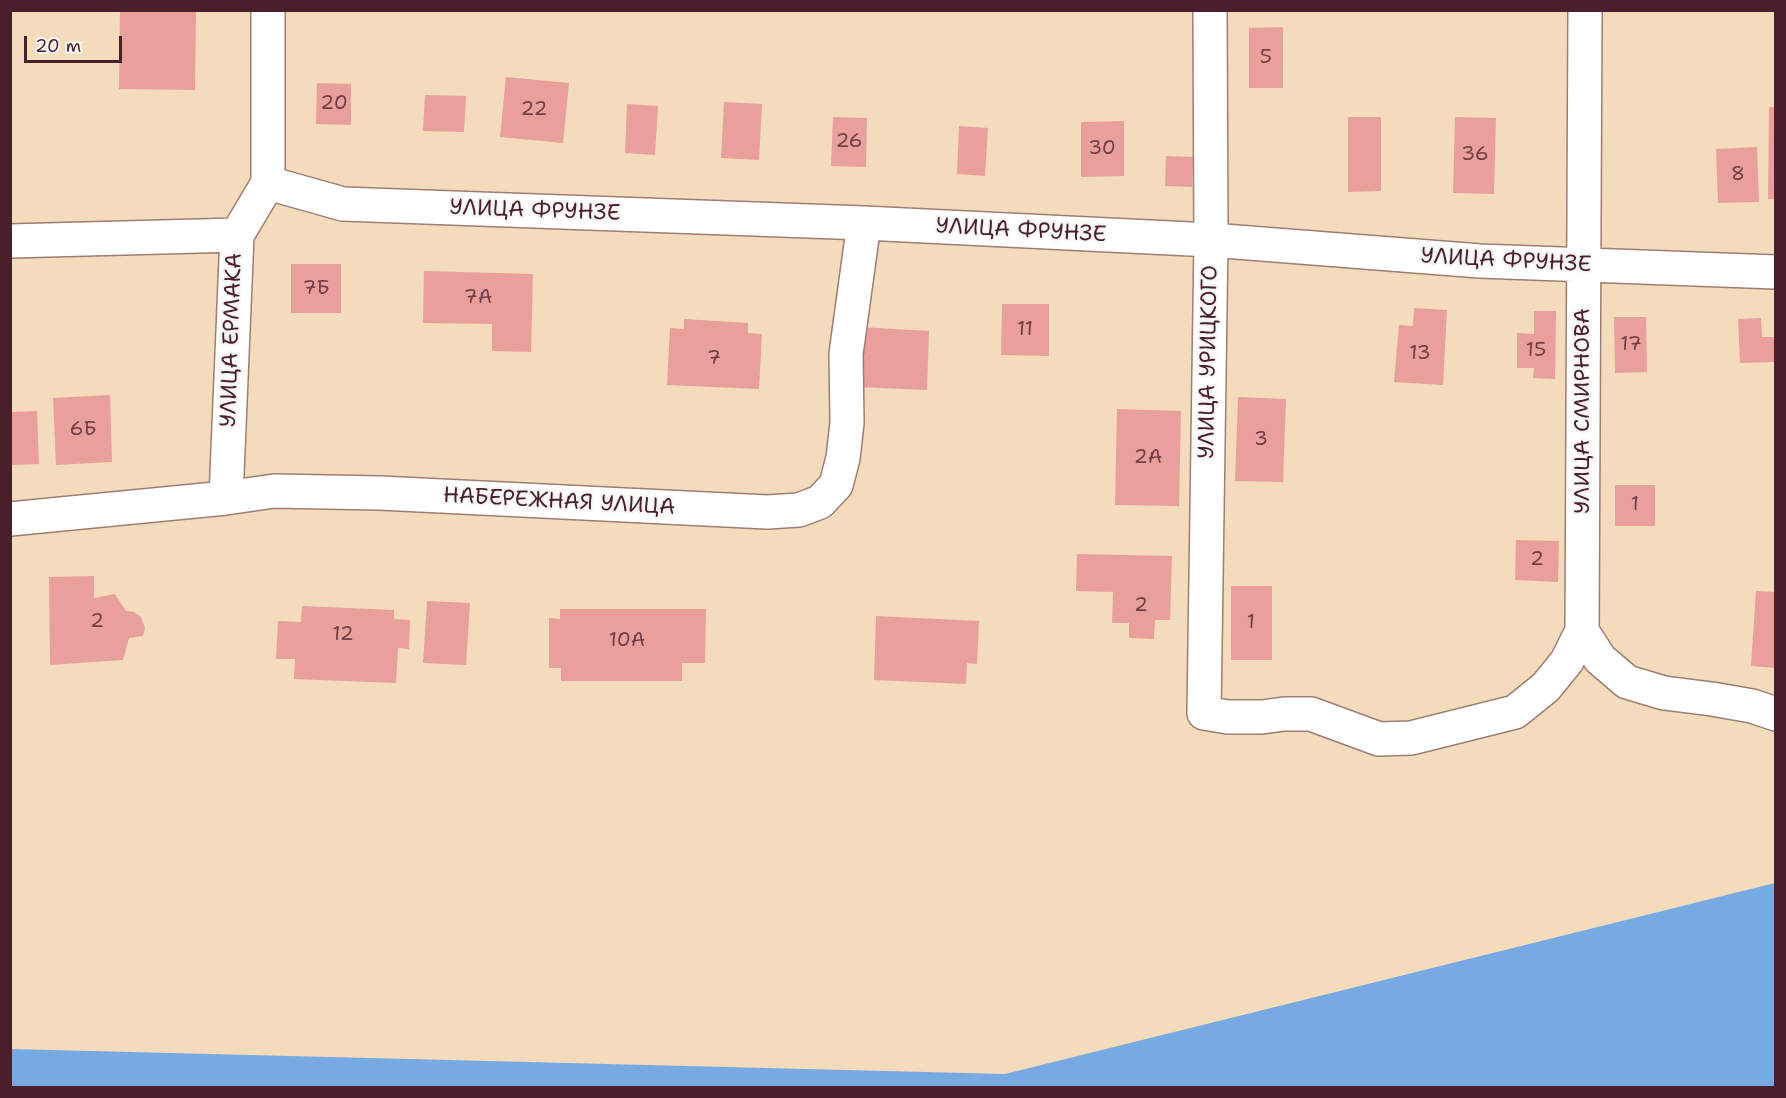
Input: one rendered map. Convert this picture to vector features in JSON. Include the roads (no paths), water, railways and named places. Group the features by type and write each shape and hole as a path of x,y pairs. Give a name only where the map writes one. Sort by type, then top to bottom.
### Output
{"street":[{"path":"268,10 268,183"},
{"name":"УЛИЦА УРИЦКОГО","path":"1210,10 1211,240 1204,713 1239,717 1311,714 1379,739 1411,738 1515,712 1546,687 1567,662 1582,631"},
{"name":"УЛИЦА СМИРНОВА","path":"1582,631 1585,10"},
{"name":"УЛИЦА ФРУНЗЕ","path":"268,183 343,204 864,223 1211,240 1480,261 1776,272"},
{"name":"УЛИЦА ЕРМАКА","path":"226,498 237,235 268,183"},
{"name":"НАБЕРЕЖНАЯ УЛИЦА","path":"10,519 226,498 274,491 380,493 767,512 799,510 820,502 836,485 843,458 847,423 846,354 864,223"},
{"path":"10,242 237,235"},
{"path":"1582,631 1600,659 1627,682 1664,693 1752,706 1776,714"}],"water":[{"path":"1775,883 1775,1087 11,1087 11,1049 1005,1074"}]}
